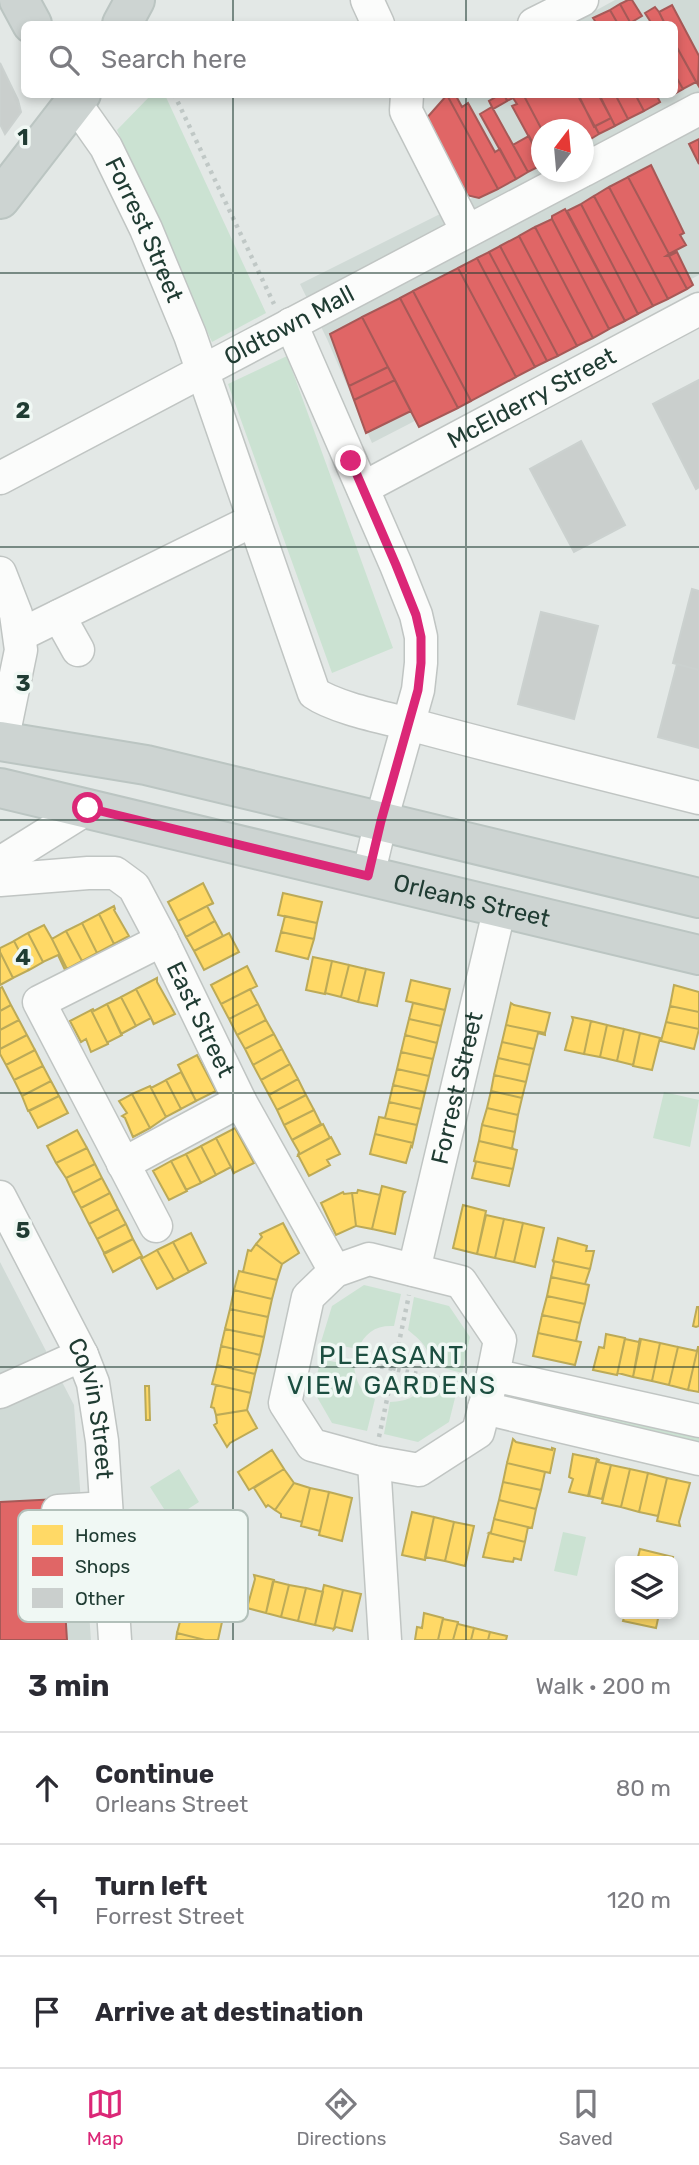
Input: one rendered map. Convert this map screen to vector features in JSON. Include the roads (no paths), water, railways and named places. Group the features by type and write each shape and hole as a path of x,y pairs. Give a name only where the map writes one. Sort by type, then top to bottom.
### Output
{"main road":[{"path":"19,0 30,21"},
{"path":"124,21 135,0"},
{"path":"0,199 74,98"},
{"path":"1,741 146,765 699,898"},
{"name":"Orleans Street","path":"0,788 699,956"}],"street":[{"path":"367,0 377,21"},
{"path":"540,21 582,0"},
{"name":"Forrest Street","path":"76,98 106,147 146,229 190,335 314,693 324,700 408,724"},
{"path":"407,98 406,111 467,231"},
{"name":"Oldtown Mall","path":"594,165 699,109"},
{"name":"Oldtown Mall","path":"0,478 561,182"},
{"name":"McElderry Street","path":"363,488 699,309"},
{"path":"288,326 396,565 416,615 421,637 418,690 368,876"},
{"path":"20,635 254,520"},
{"path":"0,573 16,614 21,650 1,741"},
{"path":"58,617 78,650"},
{"path":"408,724 699,798"},
{"path":"0,863 88,808"},
{"name":"East Street","path":"0,880 115,873 134,887 240,1101 335,1271"},
{"name":"Forrest Street","path":"414,1270 500,907"},
{"path":"156,1226 40,1002 162,940"},
{"path":"123,1164 240,1101"},
{"name":"Colvin Street","path":"0,1197 82,1355 93,1383 98,1408 106,1510"},
{"path":"369,1259 414,1270 461,1282 500,1340 478,1432 419,1470 374,1462 312,1445 285,1403 308,1297 335,1271 369,1259"},
{"path":"0,1391 82,1355"},
{"path":"489,1391 699,1421"},
{"path":"489,1391 699,1459"},
{"path":"374,1462 385,1640"},
{"name":"Colvin Street","path":"114,1622 115,1640"}],"district":[{"name":"PLEASANT VIEW GARDENS","path":"392,1370"}]}
